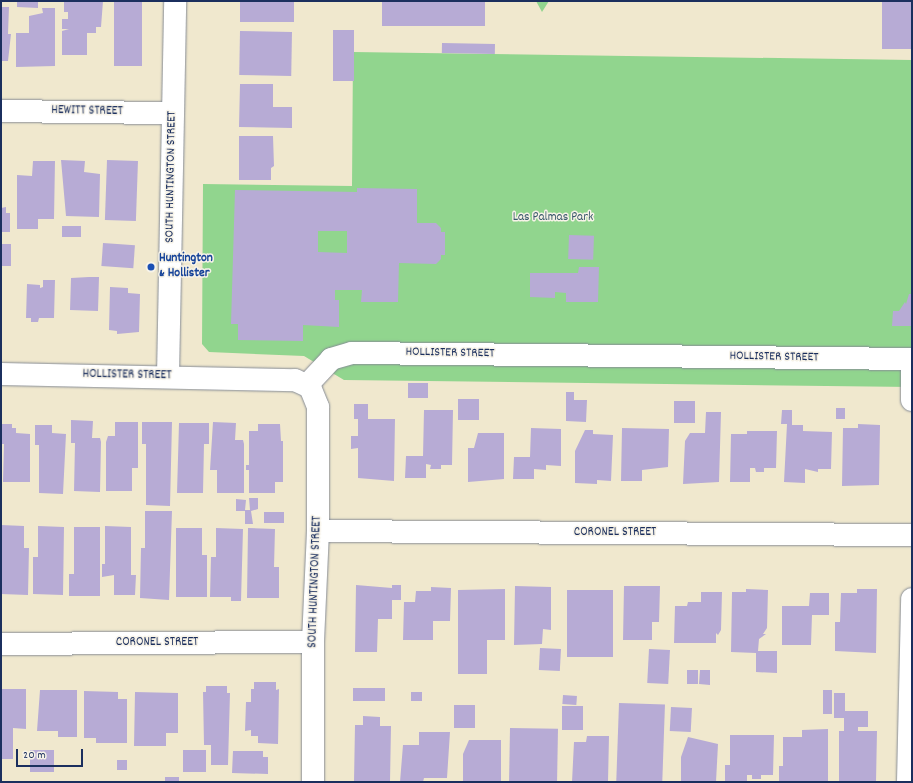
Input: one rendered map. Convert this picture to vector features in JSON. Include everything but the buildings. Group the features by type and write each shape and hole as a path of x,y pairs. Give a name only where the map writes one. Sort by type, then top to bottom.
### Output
{"street":[{"name":"SOUTH HUNTINGTON STREET","path":"168,376 175,1"},
{"name":"HEWITT STREET","path":"1,111 173,113"},
{"name":"HOLLISTER STREET","path":"1,374 168,376 295,380 308,384 331,359 352,353 912,359"},
{"path":"912,359 912,400"},
{"name":"SOUTH HUNTINGTON STREET","path":"308,384 315,396 318,407 318,532 313,642 313,782"},
{"name":"CORONEL STREET","path":"318,532 912,536"},
{"path":"908,782 912,598"},
{"name":"CORONEL STREET","path":"1,644 313,642"}],"green space":[{"path":"536,1 549,1 542,12"},
{"name":"Las Palmas Park","path":"353,52 912,60 912,387 344,380 304,356 209,352 202,344 203,184 352,186"}],"place":[{"name":"Huntington & Hollister","path":"151,267"}]}
